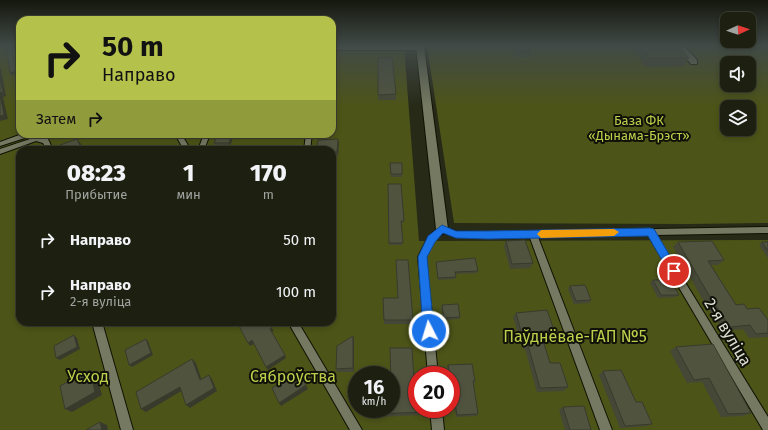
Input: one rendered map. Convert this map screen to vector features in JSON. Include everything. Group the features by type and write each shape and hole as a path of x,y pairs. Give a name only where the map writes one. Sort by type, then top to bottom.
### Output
{"street":[{"path":"422,66 442,229"}],"lane":[{"path":"0,144 17,138"},
{"path":"17,146 36,139 46,141 48,146"},
{"path":"0,152 16,146"},
{"path":"432,366 422,257 431,239 442,229 456,234 768,230"},
{"name":"2-я вуліца","path":"650,232 768,428"},
{"path":"532,234 606,430"},
{"path":"98,326 127,430"},
{"path":"295,326 356,430"},
{"path":"437,418 438,430"}],"green space":[{"path":"0,66 16,66 16,138 336,138 336,66 406,66 419,241 768,240 768,430 0,430"},
{"name":"База ФК «Дынама-Брэст»","path":"430,66 720,66 720,92 756,92 756,66 768,66 768,223 454,223"}],"building":[{"path":"9,66 16,66 16,71 10,73"},
{"path":"378,66 393,66 396,94 378,95"},
{"path":"0,78 3,92 0,93"},
{"path":"0,94 4,115 0,116"},
{"path":"216,138 231,138 229,143 214,143"},
{"path":"77,139 80,146 60,146"},
{"path":"338,139 337,152 336,146 317,146 318,140"},
{"path":"390,163 402,163 402,174 391,174"},
{"path":"388,184 401,184 404,221 401,221 403,243 389,243"},
{"path":"525,240 533,263 512,264 506,241"},
{"path":"712,241 724,260 708,261 736,305 744,304 747,309 759,308 768,320 768,333 756,334 750,325 730,327 710,297 678,242"},
{"path":"762,242 768,242 768,251"},
{"path":"475,258 478,271 455,272 456,277 438,278 436,262"},
{"path":"396,260 408,260 413,320 384,320 383,298 398,298"},
{"path":"653,280 671,280 679,295 661,295"},
{"path":"585,285 591,300 576,301 570,286"},
{"path":"458,304 460,317 444,318 442,305"},
{"path":"547,310 554,330 540,331 550,363 560,363 568,387 540,388 528,345 525,345 516,313"},
{"path":"239,326 271,326 272,328 270,329 285,355 266,367 252,340 248,343"},
{"path":"74,335 77,347 56,358 54,346"},
{"path":"353,336 353,366 348,366 348,368 336,369 337,346"},
{"path":"146,339 151,353 129,365 125,350"},
{"path":"713,344 751,413 728,414 709,378 694,380 676,347"},
{"path":"390,348 412,348 413,366 408,366 408,413 400,413 400,366 391,366"},
{"path":"192,359 200,380 209,375 214,388 186,405 180,387 141,409 136,392"},
{"path":"472,364 478,414 460,415 460,366 448,365"},
{"path":"90,370 95,392 65,409 60,386"},
{"path":"621,370 636,402 642,402 652,424 625,426 603,371"},
{"path":"299,371 306,385 279,403 272,388"},
{"path":"584,406 591,430 570,430 563,407"},
{"path":"100,422 102,430 86,430"}],"slow traffic":[{"path":"541,234 614,232"}],"route":[{"path":"429,331 422,257 431,239 442,229 456,234 488,235 650,232 674,271"}],"park label":[{"name":"Паўднёвае-ГАП №5","path":"575,336"},
{"name":"Усход","path":"88,376"},
{"name":"Сяброўства","path":"293,376"}]}
